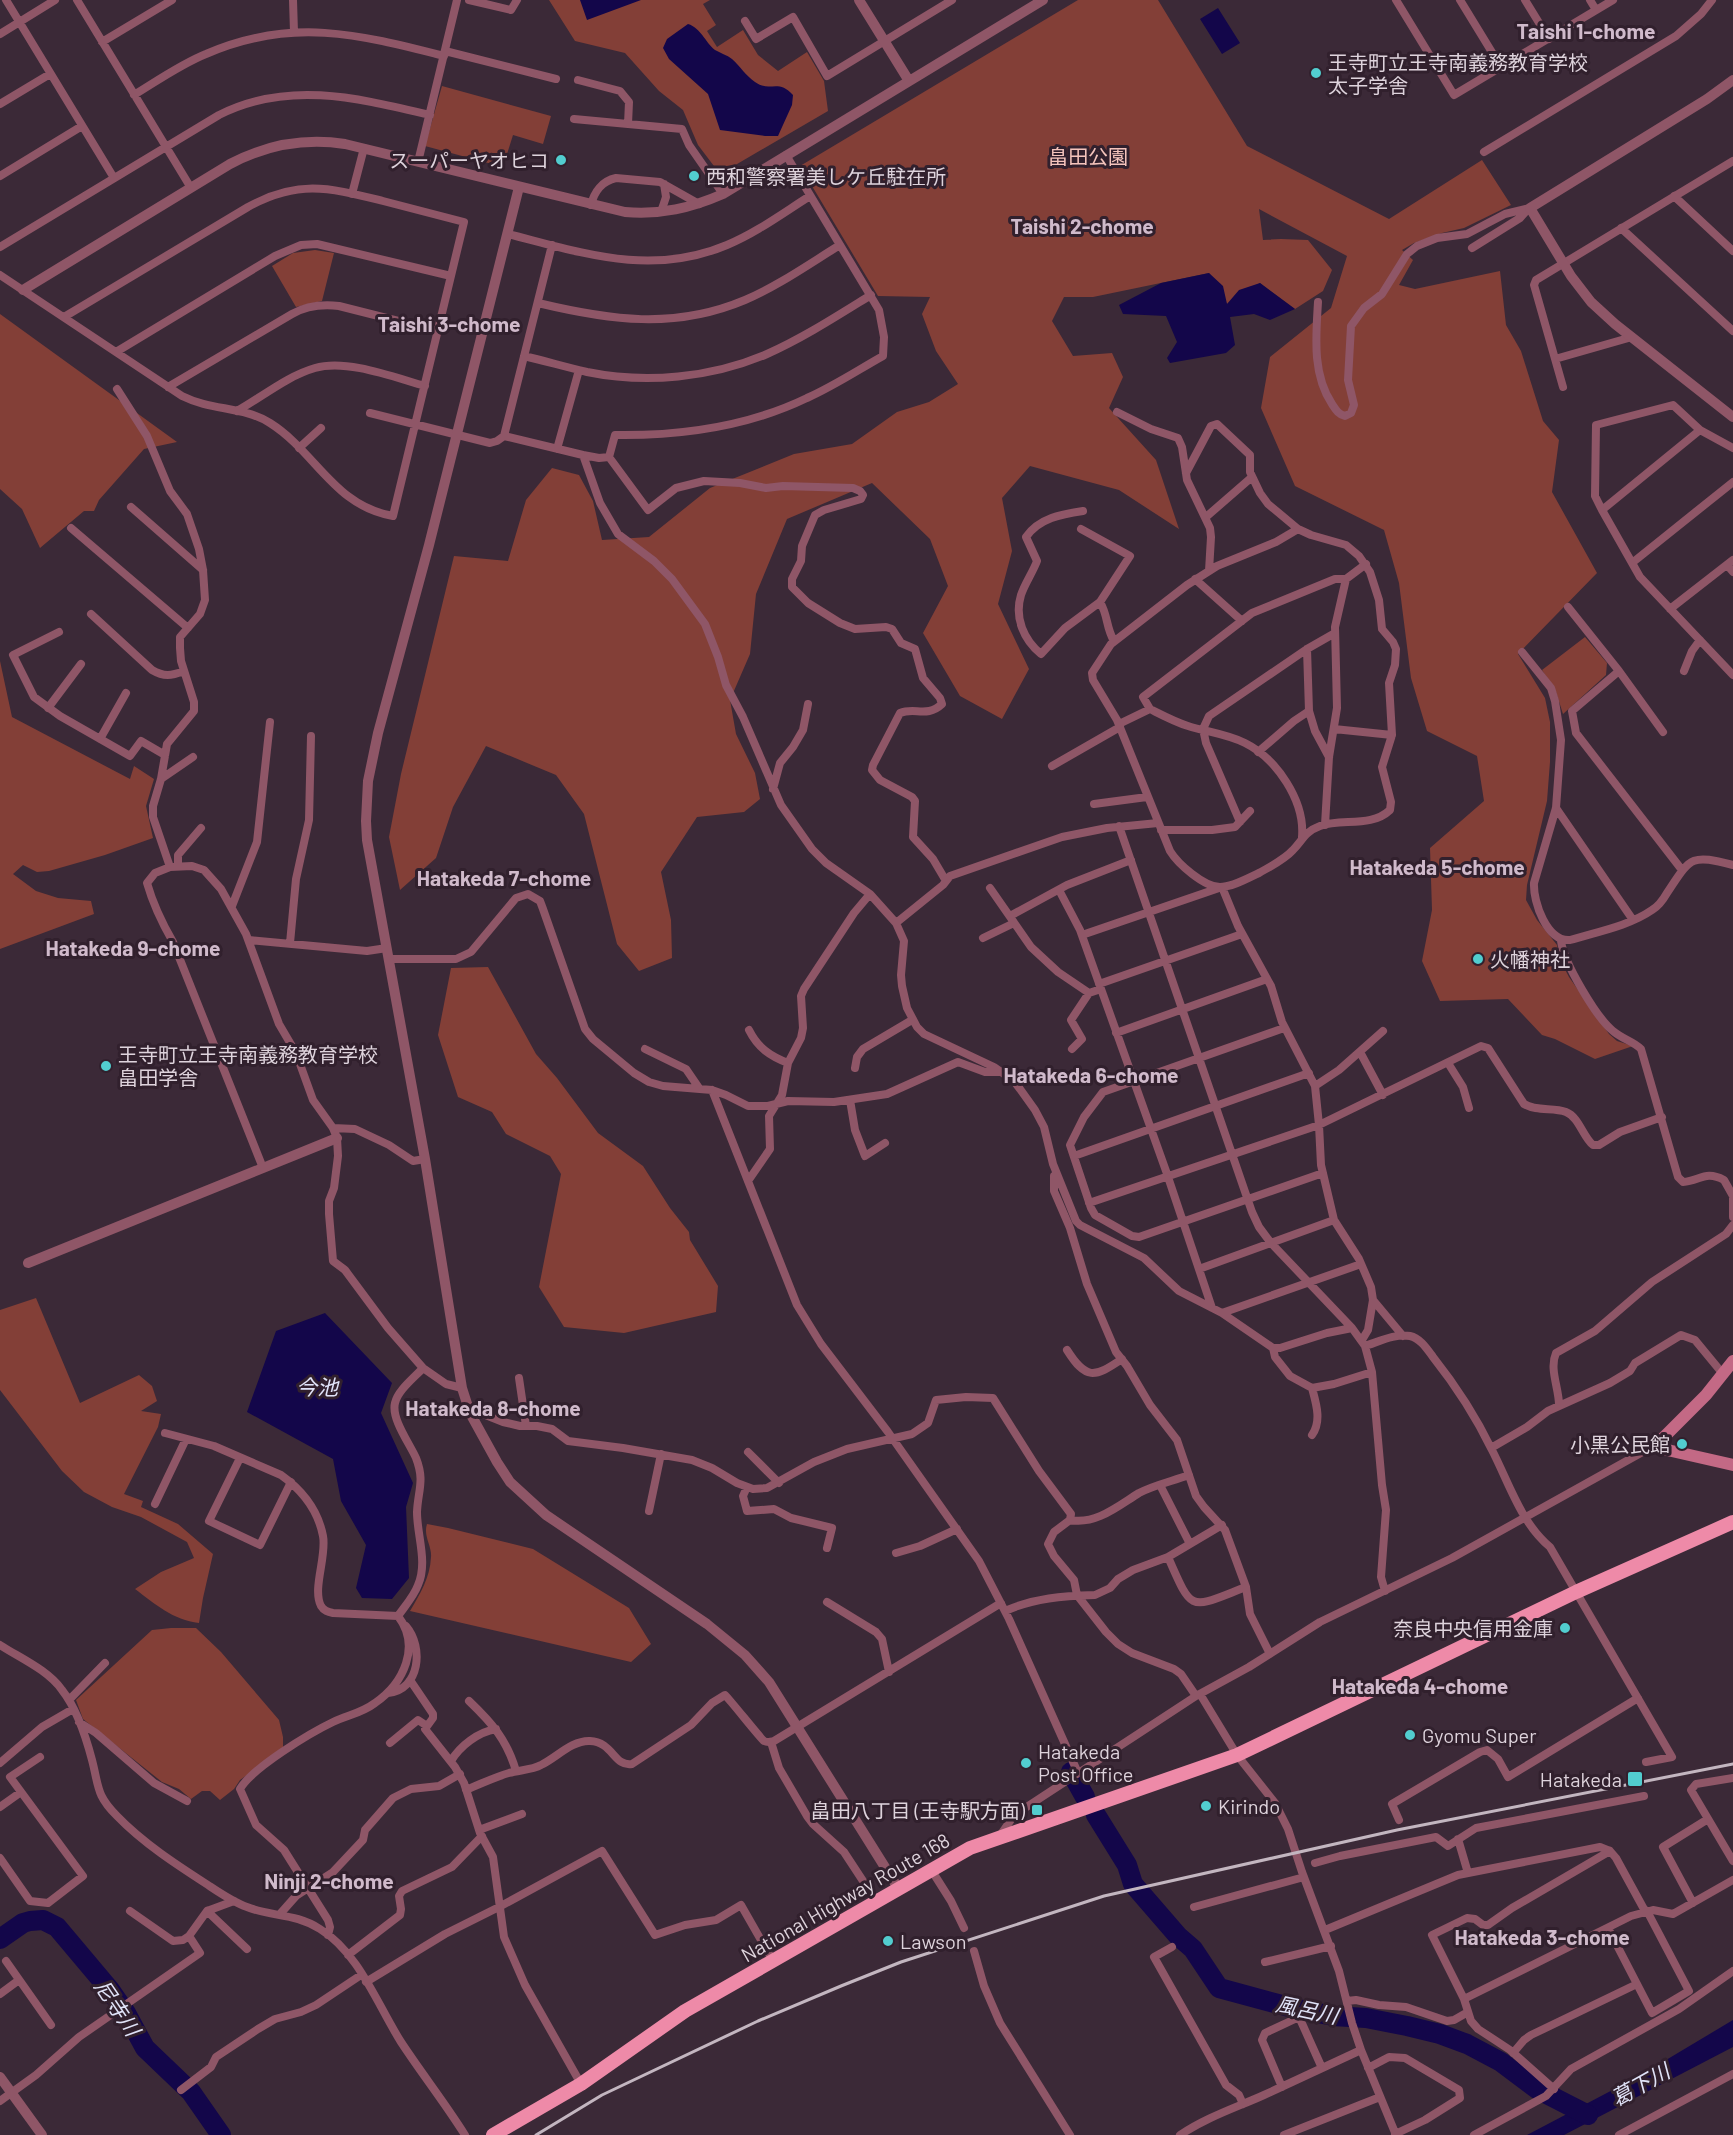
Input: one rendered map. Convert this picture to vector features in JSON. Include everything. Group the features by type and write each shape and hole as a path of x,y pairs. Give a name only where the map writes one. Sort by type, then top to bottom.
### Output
{"highway":[{"name":"National Highway Route 168","path":"493,2135 581,2084 685,2011 970,1848 1237,1755 1576,1592 1733,1522"}],"main road":[{"path":"1733,1361 1706,1395 1657,1444 1663,1449 1733,1465"}],"street":[{"path":"6,0 114,178"},
{"path":"0,34 55,0"},
{"path":"76,0 190,188"},
{"path":"102,42 172,0"},
{"path":"293,0 294,32"},
{"path":"418,162 457,0"},
{"path":"469,0 510,10 517,0"},
{"path":"859,0 909,81"},
{"path":"745,21 756,39 793,17 827,76 884,41 936,4 952,0"},
{"path":"23,290 239,159 276,146 323,142 364,148 626,212 661,212 686,208 723,194 1043,0"},
{"path":"1396,0 1454,95 1613,0"},
{"path":"1460,0 1501,67"},
{"path":"1525,0 1549,39"},
{"path":"1590,0 1596,10"},
{"path":"1484,152 1676,36 1701,14 1712,0"},
{"path":"134,95 188,63 219,48 257,38 294,32 361,36 556,80"},
{"path":"0,104 50,74"},
{"path":"578,80 620,91 629,102 628,124"},
{"path":"1472,248 1521,218 1530,208 1707,99 1733,80"},
{"path":"0,247 230,109 282,95 308,94 346,97 430,115"},
{"path":"574,119 682,129 689,145 723,194"},
{"path":"0,176 82,126"},
{"path":"352,194 364,148"},
{"path":"609,457 615,435 706,430 767,415 809,398 883,356 882,319 786,155"},
{"path":"1563,387 1534,285 1536,279 1674,196 1731,165"},
{"path":"591,205 594,194 610,179 631,179 664,184 699,204"},
{"path":"661,212 666,197 664,184"},
{"path":"519,187 429,545 378,733 368,781 366,821 367,840 425,1160 462,1388 470,1413 497,1462 510,1482 528,1500 546,1515 707,1624 739,1649 764,1675 898,1888"},
{"path":"0,275 195,403 237,411 269,423 299,448 348,498 371,511 393,516 464,222 326,188 290,191 270,196 248,207 64,317"},
{"path":"508,234 632,262 691,257 728,245 810,196"},
{"path":"1674,196 1733,251"},
{"path":"1530,208 1563,263 1591,302 1733,417"},
{"path":"1318,302 1317,366 1327,396 1339,414 1345,416 1351,413 1354,405 1348,380 1351,326 1364,308 1382,294 1407,254 1417,246 1437,238 1467,234 1505,214 1530,208"},
{"path":"1621,228 1733,331"},
{"path":"116,352 275,256 301,244 328,245 451,276"},
{"path":"370,413 490,443 504,436 552,245"},
{"path":"538,303 621,319 655,319 704,313 744,301 764,291 840,245"},
{"path":"524,356 579,370 616,375 670,377 695,375 735,365 790,343 870,295"},
{"path":"168,387 291,314 309,307 339,306 438,331"},
{"path":"1555,358 1632,337"},
{"path":"237,411 297,375 318,367 344,365 425,386"},
{"path":"557,449 579,370"},
{"path":"117,389 147,436 170,491 187,514 199,549 202,570 204,600 200,614 180,637 184,671 194,702 194,711 167,744 161,779 153,806 153,817 174,866"},
{"path":"1733,448 1700,430 1673,405 1596,425 1595,496 1602,510 1648,586 1733,675"},
{"path":"1117,412 1151,429 1178,438 1193,494 1206,517 1212,537 1209,571"},
{"path":"1082,935 1250,877 1283,858 1294,849 1302,837 1325,825 1366,821 1386,814 1390,810 1391,802 1382,767 1392,735 1389,683 1395,665 1396,649 1382,629 1379,600 1366,564 1346,545 1298,529 1268,504 1250,472 1250,455 1216,424 1211,426 1186,473"},
{"path":"299,448 321,429"},
{"path":"1602,510 1700,430"},
{"path":"504,436 583,455 609,457"},
{"path":"583,455 600,503 618,534 654,561 672,579 705,624 726,685 743,717 781,805 812,849 826,863 870,894 896,923 904,941 901,975 907,1008 912,1020 924,1034 1002,1072 1020,1089 1044,1127 1053,1164 1076,1221 1086,1229 1144,1258 1179,1292 1222,1312 1273,1348 1280,1348 1340,1329 1352,1328"},
{"path":"609,457 648,510 676,488 704,481 740,483 766,488 783,486 853,488 860,491 863,495 861,499 815,515 802,546 801,561 792,579 792,587 808,603 840,623 862,630 880,627 892,629 901,643 915,649 918,654 923,678 940,698 942,704 932,711 904,710 900,712 872,770 880,780 912,796 916,810 911,832 913,837 933,859 946,880"},
{"path":"1206,517 1252,477"},
{"path":"1632,563 1733,482"},
{"path":"131,507 202,570"},
{"path":"1081,529 1130,556 1100,602 1056,636 1041,654 1023,634 1020,624 1021,595 1037,561 1026,537 1048,519 1083,511"},
{"path":"72,528 188,628"},
{"path":"1222,887 1208,884 1176,861 1159,826 1119,725 1093,680 1092,673 1114,641 1195,579 1276,542 1298,529"},
{"path":"1325,825 1329,757 1337,699 1335,627 1347,579 1366,564"},
{"path":"1670,609 1731,566"},
{"path":"1195,579 1242,621"},
{"path":"1302,837 1303,825 1293,791 1283,777 1258,752 1246,743 1215,732 1188,726 1150,709 1143,697 1252,613 1335,579 1347,579"},
{"path":"1100,602 1107,616 1107,627 1114,641"},
{"path":"1568,607 1619,671 1663,732"},
{"path":"92,614 152,670 161,675 171,676 184,671"},
{"path":"59,632 14,655 34,697 48,708 130,756 141,741 165,755"},
{"path":"1240,822 1206,743 1203,729 1209,716 1307,649 1335,633"},
{"path":"1684,671 1692,651 1700,640"},
{"path":"1307,649 1309,711 1315,731 1329,757"},
{"path":"1522,652 1551,688 1559,722 1561,740 1556,808 1534,883 1536,905 1556,937 1562,941 1570,940 1633,920 1654,909 1662,902 1682,870 1695,859 1707,858 1733,866"},
{"path":"48,708 81,664"},
{"path":"1619,671 1572,711 1576,733 1682,870"},
{"path":"100,739 126,693"},
{"path":"773,789 780,763 803,730 808,704"},
{"path":"1052,766 1150,709"},
{"path":"1258,752 1309,711"},
{"path":"232,906 257,842 270,722"},
{"path":"1559,722 1574,722"},
{"path":"1334,729 1392,735"},
{"path":"290,943 296,879 309,820 311,736"},
{"path":"161,779 193,757"},
{"path":"1094,804 1148,796"},
{"path":"1556,808 1633,920"},
{"path":"896,923 950,876 1062,837 1119,826 1212,830 1235,827 1250,811"},
{"path":"1119,826 1247,1199 1259,1227 1271,1243 1364,1343 1372,1372 1386,1510 1381,1577 1385,1592"},
{"path":"174,866 178,855 201,828"},
{"path":"983,938 1059,890 1131,860"},
{"path":"263,1168 173,942 162,923 147,883 154,873 174,866 192,866 204,870 232,906 249,940 275,1016 296,1053 313,1100 335,1133 338,1156 329,1214 333,1261 345,1270 388,1328 415,1356 423,1368 446,1384 462,1388"},
{"path":"1222,887 1242,934 1267,979 1284,1028 1315,1086 1323,1173 1334,1220 1361,1264 1373,1300 1403,1336"},
{"path":"990,888 1031,947 1045,962 1089,993"},
{"path":"1059,890 1082,935 1168,1176 1212,1308"},
{"path":"249,940 456,959 471,952 516,898 528,894 535,897 543,909 580,1020 593,1039 634,1074 649,1082 663,1086 712,1090 748,1106 768,1106 788,1101 834,1102 895,1092 958,1062 985,1072 1002,1072"},
{"path":"748,1181 770,1149 769,1116 782,1095 788,1063 801,1038 803,1028 801,996 804,988 854,913 870,894"},
{"path":"1072,1049 1082,1039 1071,1020 1089,993 1166,961 1242,934"},
{"path":"1562,941 1571,970 1604,1023 1612,1031 1641,1049 1678,1178 1683,1182 1700,1176 1713,1175 1724,1180 1732,1190 1733,1217"},
{"path":"1116,1032 1267,979"},
{"path":"855,1068 857,1057 863,1049 912,1020"},
{"path":"1284,1028 1103,1092 1084,1117 1070,1145 1095,1215 1132,1236 1139,1237 1323,1173"},
{"path":"750,1030 755,1042 770,1056 788,1063"},
{"path":"1315,1086 1360,1052 1383,1031"},
{"path":"1089,1203 1320,1125 1481,1046 1488,1048 1524,1104 1530,1108 1567,1112 1593,1145 1599,1145 1620,1132 1662,1117"},
{"path":"645,1049 686,1069 699,1088"},
{"path":"1360,1052 1383,1095"},
{"path":"1448,1063 1463,1087 1469,1108"},
{"path":"1074,1156 1309,1074"},
{"path":"712,1090 794,1297 806,1320 821,1344 957,1529 988,1577 1075,1776"},
{"path":"850,1100 855,1130 865,1156 885,1143"},
{"path":"28,1263 263,1168 335,1133 355,1129 389,1145 413,1161 425,1160"},
{"path":"1054,1176 1054,1191 1070,1228 1087,1284 1116,1352 1150,1405 1177,1440 1196,1496 1204,1508 1222,1525 1246,1587 1250,1614 1270,1654"},
{"path":"1199,1269 1334,1220"},
{"path":"1559,1405 1553,1360 1556,1353 1595,1331 1643,1289 1726,1234 1733,1225"},
{"path":"1222,1312 1361,1264"},
{"path":"1364,1343 1373,1300"},
{"path":"1491,1448 1527,1427 1548,1411 1610,1383 1630,1371 1635,1363 1681,1335 1695,1340 1723,1374"},
{"path":"1364,1343 1403,1336 1416,1338 1465,1400 1525,1517 1538,1537 1550,1547 1672,1757 1646,1762"},
{"path":"1273,1348 1275,1357 1290,1376 1312,1388 1334,1384 1372,1372"},
{"path":"1067,1350 1081,1369 1091,1373 1102,1372 1122,1359"},
{"path":"398,1616 414,1593 422,1571 417,1514 421,1473 399,1424 395,1404 399,1394 423,1368"},
{"path":"519,1378 526,1426"},
{"path":"1312,1388 1318,1419 1317,1429 1312,1435"},
{"path":"470,1413 483,1414 503,1422 552,1429 568,1441 692,1460 747,1487 767,1488 814,1462 847,1449 912,1434 928,1423 936,1400 966,1397 993,1398 1039,1471 1071,1514 1070,1520 1054,1532 1048,1544 1054,1556 1074,1580 1077,1595 1118,1644 1132,1653 1174,1669 1181,1674 1283,1817 1331,1947 1361,2050 1380,2097 1396,2135 1460,2098 1459,2090 1405,2058 1389,2057 1368,2067"},
{"path":"165,1433 214,1446 281,1475 308,1500 318,1518 324,1538 319,1592 321,1606 333,1613 398,1616 413,1634 417,1649 416,1669 406,1685 387,1693"},
{"path":"155,1504 186,1439"},
{"path":"999,1837 1013,1817 1198,1695 1320,1622 1452,1558 1657,1444"},
{"path":"748,1452 779,1483"},
{"path":"649,1511 661,1454"},
{"path":"240,1458 209,1521 260,1545 291,1482"},
{"path":"1070,1520 1078,1522 1089,1520 1121,1506 1139,1494 1189,1475"},
{"path":"1160,1485 1190,1544"},
{"path":"747,1487 743,1496 747,1511 774,1509 791,1518 832,1528 827,1548"},
{"path":"466,1790 516,1771 540,1766 569,1748 590,1741 609,1748 623,1763 632,1764 691,1725 712,1703 725,1695 748,1720 762,1740 771,1742 1003,1607 1041,1599 1102,1593 1132,1570 1168,1557 1222,1525"},
{"path":"896,1552 920,1546 957,1529"},
{"path":"1168,1557 1184,1592 1192,1601 1204,1603 1246,1587"},
{"path":"827,1602 876,1632 882,1639 889,1672"},
{"path":"328,1935 330,1927 328,1920 284,1850 256,1826 240,1789 251,1775 290,1748 331,1723 360,1713 387,1693 399,1678 408,1659 406,1626"},
{"path":"0,1645 56,1682 78,1721 91,1758 98,1791 109,1808 124,1823 162,1853 234,1900 251,1909 296,1917 328,1935 348,1955 418,2067 465,2135"},
{"path":"0,1763 71,1705 105,1663"},
{"path":"410,1680 433,1714 433,1718 425,1729 460,1774 481,1833 493,1857 504,1937 513,1960 581,2084"},
{"path":"1399,1821 1392,1804 1480,1752 1487,1750 1498,1759 1508,1777 1638,1698"},
{"path":"468,1701 496,1729 511,1755 516,1771"},
{"path":"390,1743 418,1719 427,1726"},
{"path":"78,1721 96,1733 154,1783 187,1801"},
{"path":"451,1761 484,1731 496,1729"},
{"path":"771,1742 779,1768 807,1816 844,1852 867,1887"},
{"path":"0,1858 30,1901 48,1903 83,1876 10,1777 40,1757"},
{"path":"280,1914 288,1903 333,1872 363,1840 365,1830 393,1798 411,1789 439,1786 460,1774"},
{"path":"1733,1779 1696,1784 1691,1790 1733,1862"},
{"path":"0,1807 21,1791"},
{"path":"1315,1863 1436,1837 1448,1846 1476,1828 1644,1796"},
{"path":"348,1955 399,1915 401,1910 399,1896 402,1891 452,1867 481,1833 522,1814"},
{"path":"1693,1903 1663,1847 1708,1818"},
{"path":"1458,1839 1468,1873"},
{"path":"1325,1930 1458,1875 1600,1848 1610,1851 1616,1858 1689,1991 1652,2013 1608,1928"},
{"path":"181,2090 211,2067 216,2057 275,2019 309,2008 602,1851 656,1935 685,1925 716,1920 741,1905 773,1961"},
{"path":"1554,2089 1514,2053 1471,2021 1464,1999 1432,1935 1467,1918 1488,1925 1512,1908 1610,1851"},
{"path":"932,1870 964,1928"},
{"path":"0,1878 9,1871"},
{"path":"1194,1906 1304,1877"},
{"path":"1464,1999 1646,1911 1673,1914 1733,1880"},
{"path":"130,1911 172,1941 183,1940 189,1936 207,1911 234,1900"},
{"path":"207,1911 247,1949"},
{"path":"0,2101 36,2075 79,2037 117,2013 200,1953 189,1936"},
{"path":"1172,1947 1155,1957 1226,2085 1239,2095 1243,2104"},
{"path":"1265,1962 1331,1947"},
{"path":"974,1952 984,1986 1000,2023 1070,2135"},
{"path":"6,1961 51,2025"},
{"path":"1474,2135 1528,2108 1554,2089 1571,2069 1679,2008 1733,1971"},
{"path":"0,1994 20,1980"},
{"path":"1514,2053 1531,2035 1637,1984"},
{"path":"1347,2001 1356,2000 1379,2006 1406,2007 1447,2021 1468,2012"},
{"path":"1282,2087 1262,2040 1265,2033 1295,2019 1300,2019 1322,2068"},
{"path":"1180,2135 1193,2131 1243,2104 1361,2050"},
{"path":"1619,2135 1733,2074"},
{"path":"0,2077 42,2135"},
{"path":"1284,2135 1380,2097"}],"green space":[{"path":"549,0 710,0 703,4 716,25 707,31 717,47 743,30 758,55 778,71 807,52 824,81 828,111 720,174 698,145 683,110 659,91 625,53 575,41"},
{"name":"畠田公園","path":"1078,0 1158,0 1247,146 1389,219 1482,160 1511,205 1464,228 1442,233 1402,250 1413,260 1399,285 1415,289 1500,271 1506,325 1521,351 1543,421 1559,440 1552,492 1597,573 1518,654 1545,698 1550,722 1547,801 1527,885 1526,900 1537,920 1557,945 1560,960 1569,977 1609,1034 1617,1041 1633,1046 1595,1059 1542,1035 1508,999 1440,1001 1422,961 1432,910 1430,848 1484,801 1477,756 1427,731 1411,678 1399,583 1384,530 1295,486 1261,408 1270,357 1331,308 1347,256 1259,209 1263,240 1308,240 1332,270 1323,291 1295,309 1260,283 1227,304 1209,273 1093,297 1064,297 1052,321 1073,356 1112,353 1123,377 1109,408 1156,460 1179,529 1119,490 1030,466 1002,498 1012,551 998,604 1029,669 1002,719 960,696 923,633 948,586 930,539 872,483 787,519 756,594 750,654 730,700 736,734 755,773 760,799 744,812 697,817 661,872 671,920 672,958 639,971 617,944 584,814 556,775 486,746 453,807 436,858 400,890 389,837 401,774 454,556 508,561 526,500 552,468 579,475 593,501 602,540 649,537 710,488 794,454 852,444 897,412 929,402 958,384 936,351 922,314 930,297 878,296 800,166"},
{"path":"442,86 551,116 543,144 513,135 503,167 425,146"},
{"path":"315,250 334,253 322,301 296,307 272,266 293,253"},
{"path":"0,314 177,442 144,449 99,500 94,511 84,511 40,548 22,509 0,489"},
{"path":"1585,637 1607,663 1606,675 1563,714 1556,692 1542,670"},
{"path":"0,661 12,717 130,779 134,766 154,779 146,806 153,838 49,871 37,872 23,865 13,874 36,891 58,898 91,901 94,914 0,949"},
{"path":"488,967 536,1054 598,1133 643,1166 670,1208 689,1232 690,1240 718,1286 716,1312 624,1333 564,1327 539,1287 561,1174 550,1156 506,1134 492,1112 458,1097 438,1035 451,968"},
{"path":"36,1298 80,1403 139,1375 152,1386 157,1401 141,1411 161,1414 158,1427 124,1494 143,1501 141,1507 178,1524 213,1554 199,1623 173,1615 135,1589 161,1572 194,1558 187,1542 141,1517 112,1507 84,1492 62,1471 0,1390 0,1310"},
{"path":"427,1524 533,1549 629,1608 651,1644 631,1662 410,1611 429,1572 431,1553 426,1533"},
{"path":"196,1628 221,1652 279,1720 283,1749 240,1780 234,1789 220,1800 210,1791 202,1791 191,1799 179,1789 162,1782 83,1719 76,1700 152,1630"}],"water":[{"path":"580,0 641,0 587,20"},
{"path":"1218,8 1240,43 1222,54 1200,19"},
{"path":"688,24 700,32 715,50 732,59 755,82 765,86 783,87 793,95 792,105 778,136 720,130 708,94 669,59 663,48 667,39"},
{"path":"1209,273 1223,286 1227,304 1239,290 1260,283 1295,309 1270,320 1254,314 1230,317 1235,345 1226,353 1170,363 1167,358 1177,342 1166,316 1123,314 1119,305 1161,283"},
{"name":"今池","path":"325,1313 392,1383 381,1413 413,1483 406,1507 409,1578 392,1599 362,1598 356,1588 366,1545 341,1501 333,1459 247,1412 276,1331"},
{"name":"葛下川","path":"1733,2020 1733,2047 1564,2135 1527,2135 1641,2075"}],"waterway":[{"name":"風呂川","path":"1071,1772 1085,1797"},
{"name":"風呂川","path":"1096,1815 1127,1865 1133,1884 1178,1936 1193,1949 1219,1988 1293,2008 1333,2016 1366,2018 1440,2034 1467,2044 1501,2062 1537,2089 1588,2115"},
{"name":"尼寺川","path":"0,1939 23,1923 30,1921 43,1920 57,1927 110,1990 126,2013 145,2048 191,2092 221,2135"}],"railway":[{"path":"536,2135 602,2095 758,2021 841,1986 901,1962 1104,1896 1397,1830 1733,1764"}],"place":[{"name":"王寺町立王寺南義務教育学校 太子学舎","path":"1316,73"},
{"name":"スーパーヤオヒコ","path":"561,160"},
{"name":"西和警察署美しケ丘駐在所","path":"694,176"},
{"name":"火幡神社","path":"1478,959"},
{"name":"王寺町立王寺南義務教育学校 畠田学舎","path":"106,1066"},
{"name":"小黒公民館","path":"1682,1444"},
{"name":"奈良中央信用金庫","path":"1565,1628"},
{"name":"Gyomu Super","path":"1410,1735"},
{"name":"Hatakeda Post Office","path":"1026,1763"},
{"name":"Hatakeda","path":"1635,1779"},
{"name":"Kirindo","path":"1206,1806"},
{"name":"畠田八丁目 (王寺駅方面)","path":"1037,1810"},
{"name":"Lawson","path":"888,1941"}],"district":[{"name":"Taishi 1-chome","path":"1586,30"},
{"name":"Taishi 2-chome","path":"1082,225"},
{"name":"Taishi 3-chome","path":"449,323"},
{"name":"Hatakeda 5-chome","path":"1437,866"},
{"name":"Hatakeda 7-chome","path":"504,877"},
{"name":"Hatakeda 9-chome","path":"133,947"},
{"name":"Hatakeda 6-chome","path":"1091,1074"},
{"name":"Hatakeda 8-chome","path":"493,1407"},
{"name":"Hatakeda 4-chome","path":"1420,1685"},
{"name":"Ninji 2-chome","path":"329,1880"},
{"name":"Hatakeda 3-chome","path":"1542,1936"}]}
